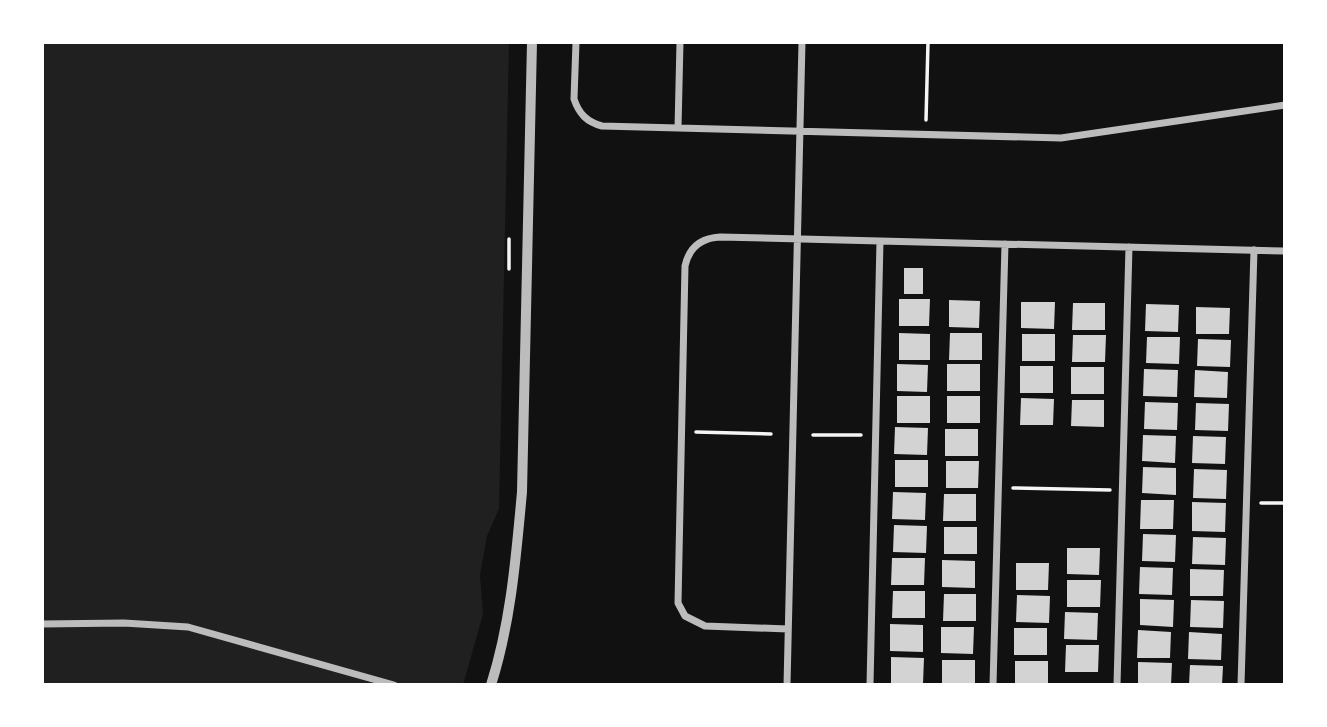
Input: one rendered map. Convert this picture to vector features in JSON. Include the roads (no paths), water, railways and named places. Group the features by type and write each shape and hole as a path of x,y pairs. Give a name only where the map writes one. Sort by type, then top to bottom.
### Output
{"street":[{"path":"491,685 508,618 522,492 533,42"},
{"path":"576,42 577,108 587,121 602,126 1061,138 1285,105"},
{"path":"678,128 680,42"},
{"path":"787,685 802,42"},
{"path":"788,629 705,626 685,616 678,603 687,259 696,245 711,238 1285,251"},
{"path":"870,685 880,241"},
{"path":"993,685 1005,244"},
{"path":"1117,685 1129,247"},
{"path":"1241,685 1254,250"},
{"path":"42,624 124,623 188,627 394,685"}]}
